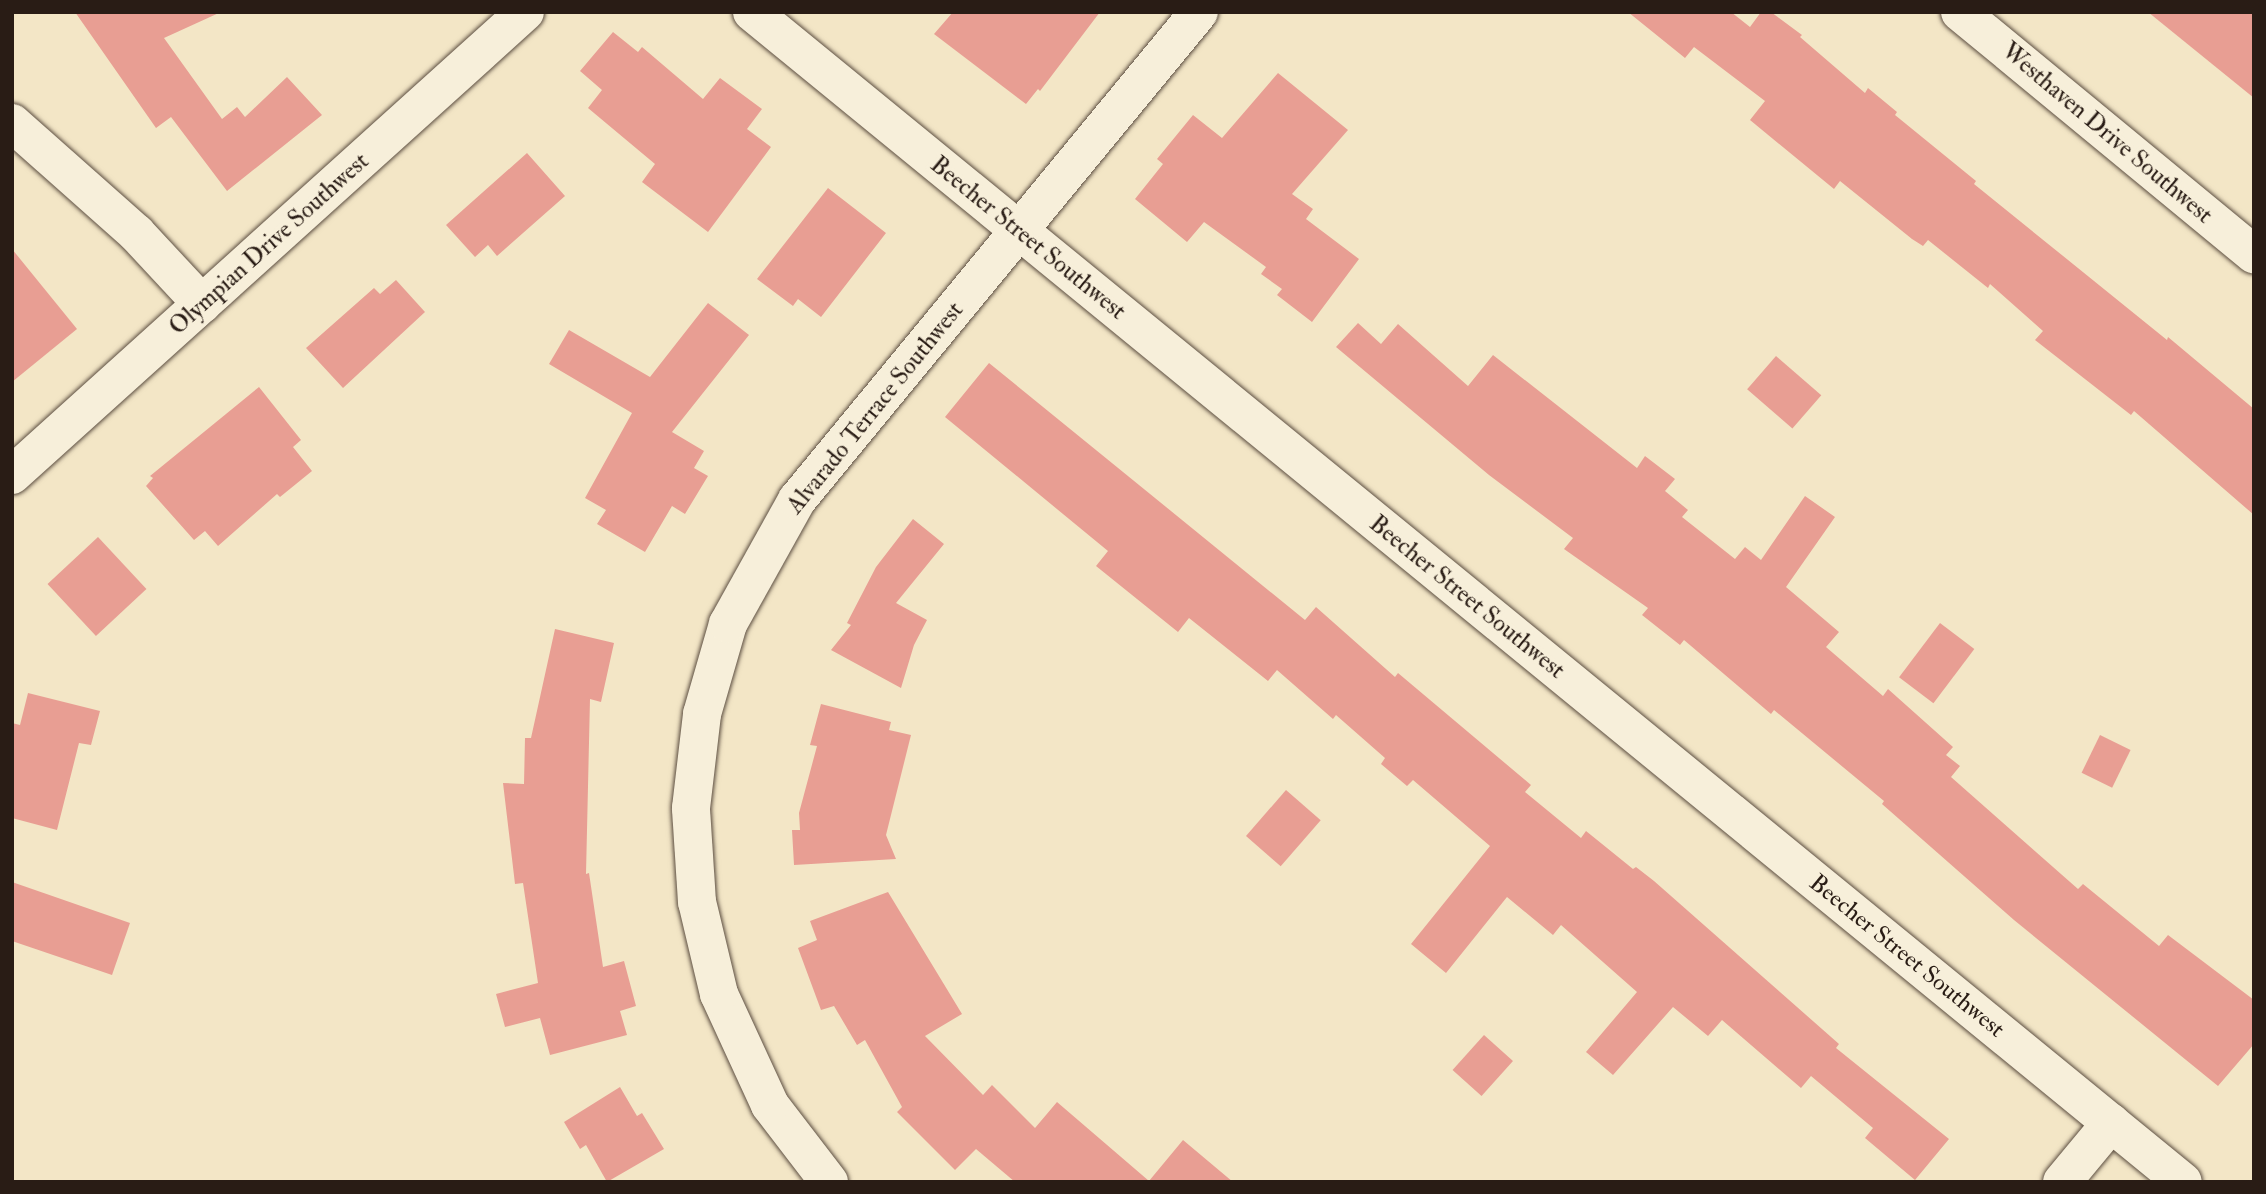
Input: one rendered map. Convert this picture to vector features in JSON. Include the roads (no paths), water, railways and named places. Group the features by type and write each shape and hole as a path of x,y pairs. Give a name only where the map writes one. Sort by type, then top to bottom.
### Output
{"street":[{"name":"Olympian Drive Southwest","path":"12,475 525,12"},
{"name":"Beecher Street Southwest","path":"752,12 2183,1182"},
{"name":"Alvarado Terrace Southwest","path":"829,1182 770,1105 719,993 697,902 691,807 702,714 728,624 797,500 1199,12"},
{"name":"Westhaven Drive Southwest","path":"1960,12 2254,254"},
{"path":"12,123 136,233 202,304"},
{"path":"2062,1182 2111,1123"}]}
